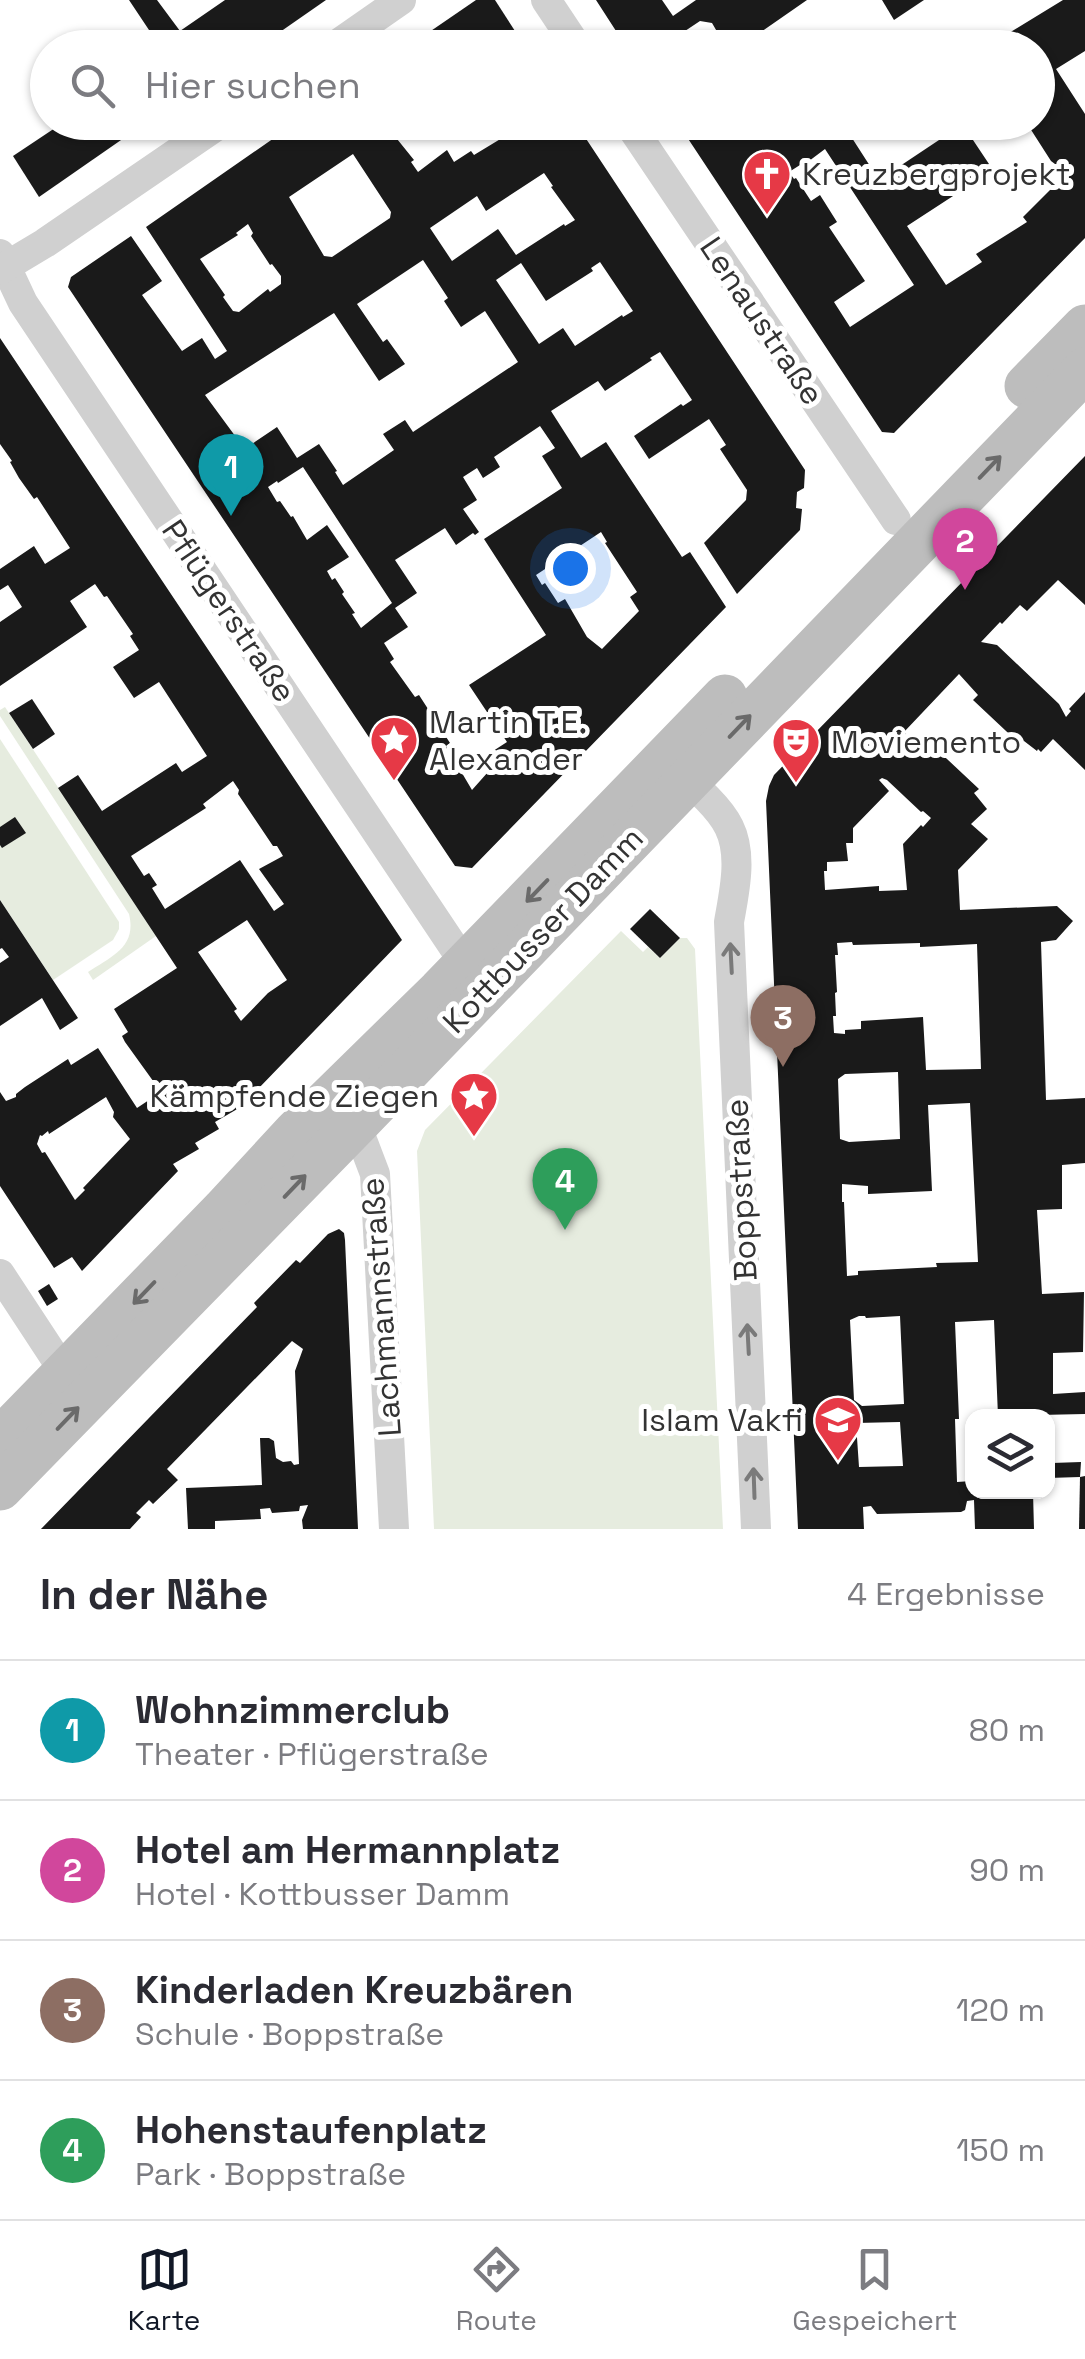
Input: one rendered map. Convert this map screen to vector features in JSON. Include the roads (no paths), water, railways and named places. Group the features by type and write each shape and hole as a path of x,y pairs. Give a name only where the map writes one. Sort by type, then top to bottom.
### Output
{"main road":[{"name":"Kottbusser Damm","path":"0,1440 344,1110 465,964 676,770 896,520 1085,327"},
{"name":"Kottbusser Damm","path":"0,1488 344,1110 676,770 1085,370"}],"street":[{"path":"358,30 401,0"},
{"path":"546,0 566,30"},
{"path":"2,264 46,244 196,140"},
{"name":"Lenaustraße","path":"640,140 896,520"},
{"name":"Pflügerstraße","path":"2,264 23,303 465,964"},
{"name":"Boppstraße","path":"676,770 722,815 734,842 736,881 730,922 756,1529"},
{"name":"Lachmannstraße","path":"344,1110 370,1156 375,1176 394,1529"},
{"path":"0,1274 66,1374"}],"place":[{"name":"Kreuzbergprojekt","path":"767,216"},
{"name":"Wohnzimmerclub","path":"231,516"},
{"name":"Hotel am Hermannplatz","path":"965,590"},
{"name":"Martin T.E. Alexander","path":"394,782"},
{"name":"Moviemento","path":"796,784"},
{"name":"Kinderladen Kreuzbären","path":"783,1067"},
{"name":"Kämpfende Ziegen","path":"474,1138"},
{"name":"Hohenstaufenplatz","path":"565,1230"},
{"name":"Islam Vakfi","path":"838,1462"}]}
